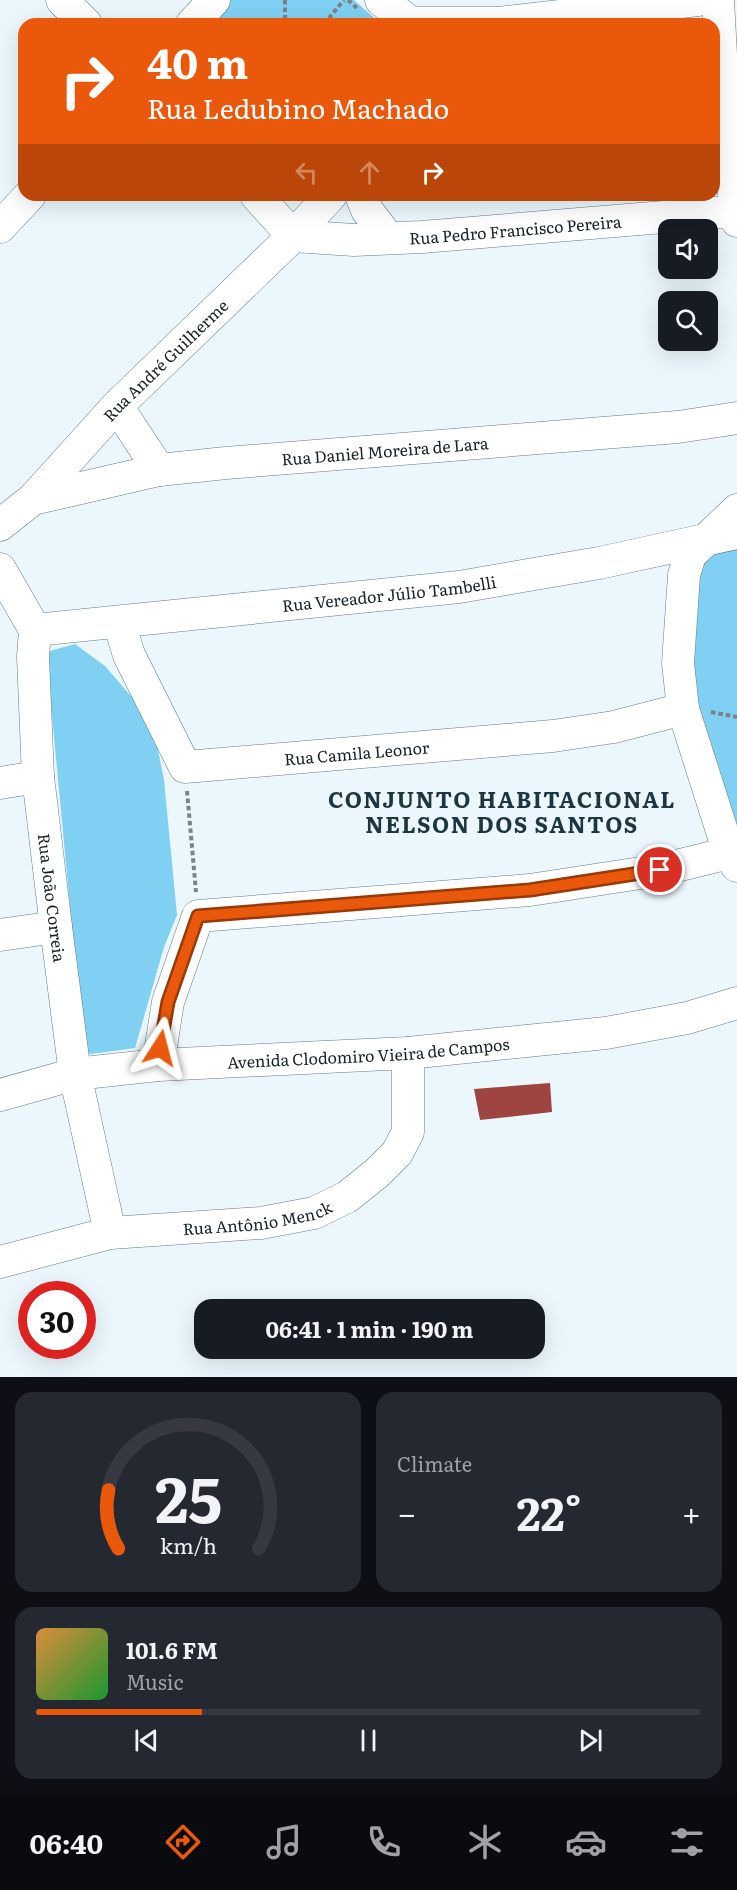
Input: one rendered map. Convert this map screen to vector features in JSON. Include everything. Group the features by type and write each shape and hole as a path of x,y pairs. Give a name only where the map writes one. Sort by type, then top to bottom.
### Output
{"street":[{"path":"62,0 80,18"},
{"path":"198,18 214,0"},
{"path":"381,0 405,18"},
{"path":"541,18 698,0"},
{"path":"718,0 719,18"},
{"path":"720,36 724,109 737,214"},
{"path":"0,227 24,201"},
{"path":"261,201 293,236"},
{"name":"Rua André Guilherme","path":"0,525 33,499 117,406 293,236 325,201"},
{"path":"363,201 367,210 388,238"},
{"name":"Rua Pedro Francisco Pereira","path":"293,236 354,240 737,214"},
{"path":"117,406 159,470"},
{"name":"Rua Daniel Moreira de Lara","path":"33,499 159,470 678,427 737,418"},
{"path":"158,1065 168,1002 198,916 530,890 733,860 683,709 678,663 684,575 690,555 737,510"},
{"name":"Rua Vereador Júlio Tambelli","path":"35,630 459,587 703,543 737,533"},
{"path":"5,584 35,630"},
{"path":"119,622 129,655 185,767"},
{"name":"Rua João Correia","path":"35,630 33,657 38,777 56,927 75,1074 110,1233"},
{"name":"Rua Camila Leonor","path":"185,767 553,736 614,727 683,709"},
{"path":"0,783 38,777"},
{"path":"0,935 56,927"},
{"name":"Avenida Clodomiro Vieira de Campos","path":"0,1095 75,1074 158,1065 408,1053 606,1033 687,1018 737,1003"},
{"name":"Rua Antônio Menck","path":"0,1262 110,1233 261,1223 314,1213 348,1197 378,1173 397,1153 408,1132 408,1053"}],"path":[{"path":"285,0 285,18"},
{"path":"329,18 344,0"},
{"path":"185,767 198,916"}],"shaded area":[{"path":"224,0 354,0 374,18 208,18"},
{"path":"737,542 737,860 680,706 692,557"},
{"path":"75,644 105,666 136,702 157,745 164,780 177,915 164,947 135,1048 84,1055 46,652"}],"building":[{"path":"550,1083 552,1112 480,1120 474,1089"}],"district":[{"name":"CONJUNTO HABITACIONAL NELSON DOS SANTOS","path":"502,810"}],"route":[{"path":"160,1048 161,1031 168,1002 198,916 530,890 586,884 660,870"}]}
